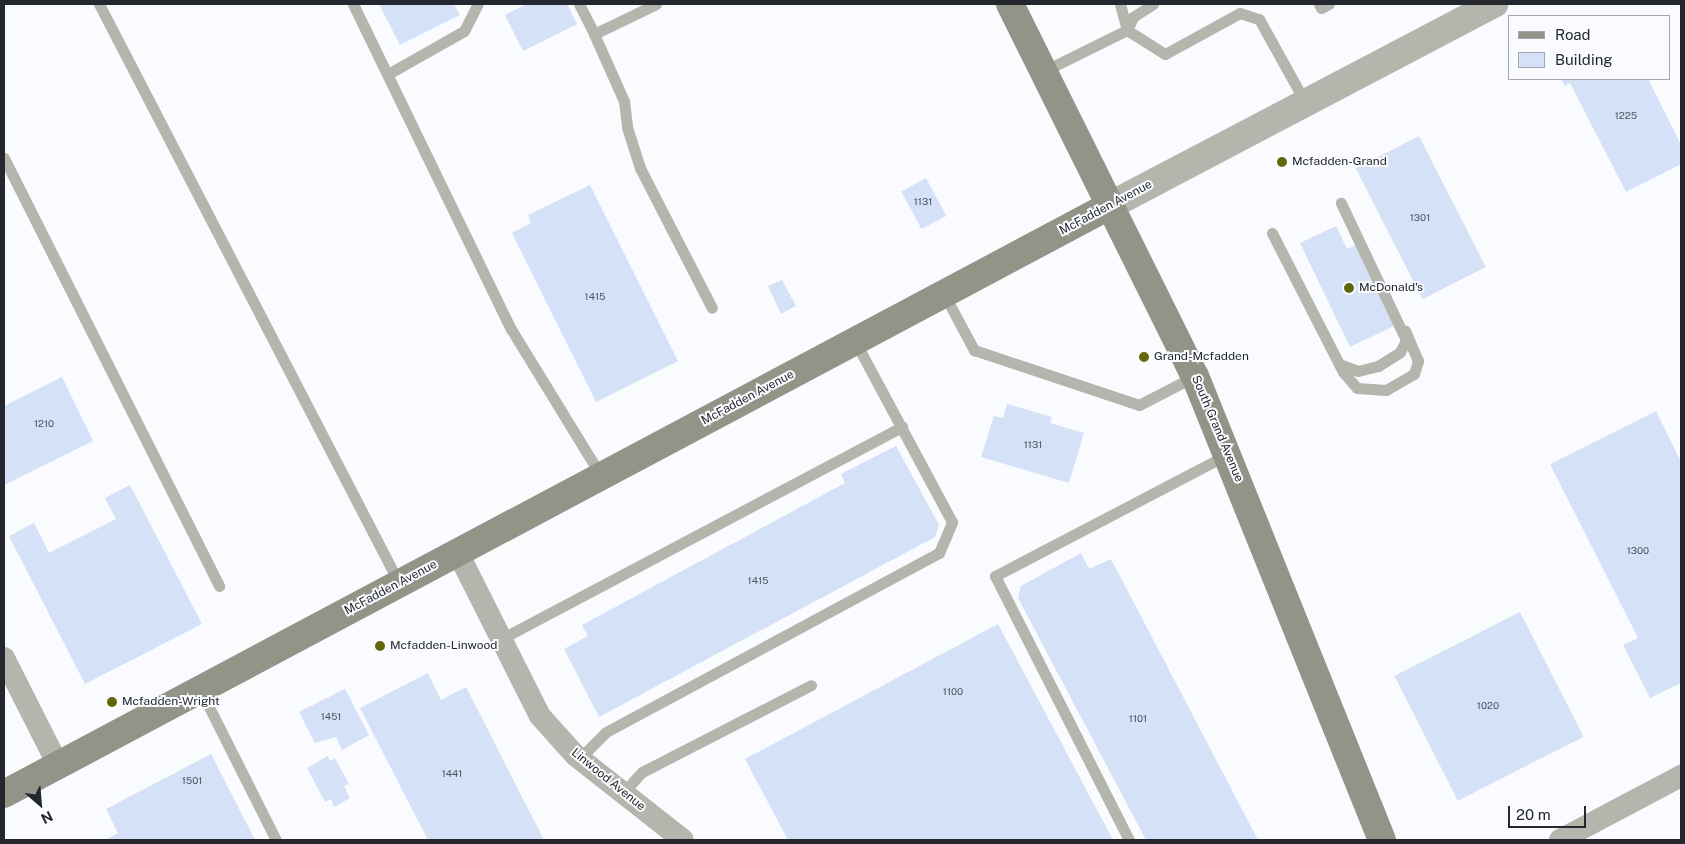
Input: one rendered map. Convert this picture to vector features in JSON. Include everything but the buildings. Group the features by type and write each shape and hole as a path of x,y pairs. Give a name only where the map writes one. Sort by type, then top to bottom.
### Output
{"main road":[{"name":"South Grand Avenue","path":"1010,4 1195,376 1228,454 1377,839"},
{"name":"McFadden Avenue","path":"4,794 1111,205"}],"street":[{"name":"McFadden Avenue","path":"1111,205 1486,6"},
{"name":"Linwood Avenue","path":"458,553 540,716 580,759 683,840"},
{"path":"4,658 58,765"},
{"path":"1560,840 1681,776"}],"lane":[{"path":"99,4 399,584"},
{"path":"353,4 511,329 601,476"},
{"path":"388,74 464,31 478,4"},
{"path":"579,4 624,101 627,127 640,168 712,308"},
{"path":"594,34 656,4"},
{"path":"1120,4 1127,30 1165,54 1240,13 1259,19 1305,102"},
{"path":"1044,71 1127,30 1133,17 1153,4"},
{"path":"1319,4 1321,8 1329,4"},
{"path":"4,158 219,586"},
{"path":"1272,233 1348,382 1369,392 1406,382 1414,374 1418,361 1405,330 1342,203"},
{"path":"944,294 974,350 1121,399 1140,405 1195,376"},
{"path":"1338,364 1358,372 1378,366 1405,347 1405,330"},
{"path":"580,759 606,732 939,553 952,522 855,341"},
{"path":"501,639 902,427"},
{"path":"1129,840 995,576 1228,454"},
{"path":"623,793 642,772 811,685"},
{"path":"200,689 276,840"}],"place":[{"name":"Mcfadden-Grand","path":"1282,162"},
{"name":"McDonald's","path":"1349,288"},
{"name":"Grand-Mcfadden","path":"1144,357"},
{"name":"Mcfadden-Linwood","path":"380,646"},
{"name":"Mcfadden-Wright","path":"112,702"}]}
